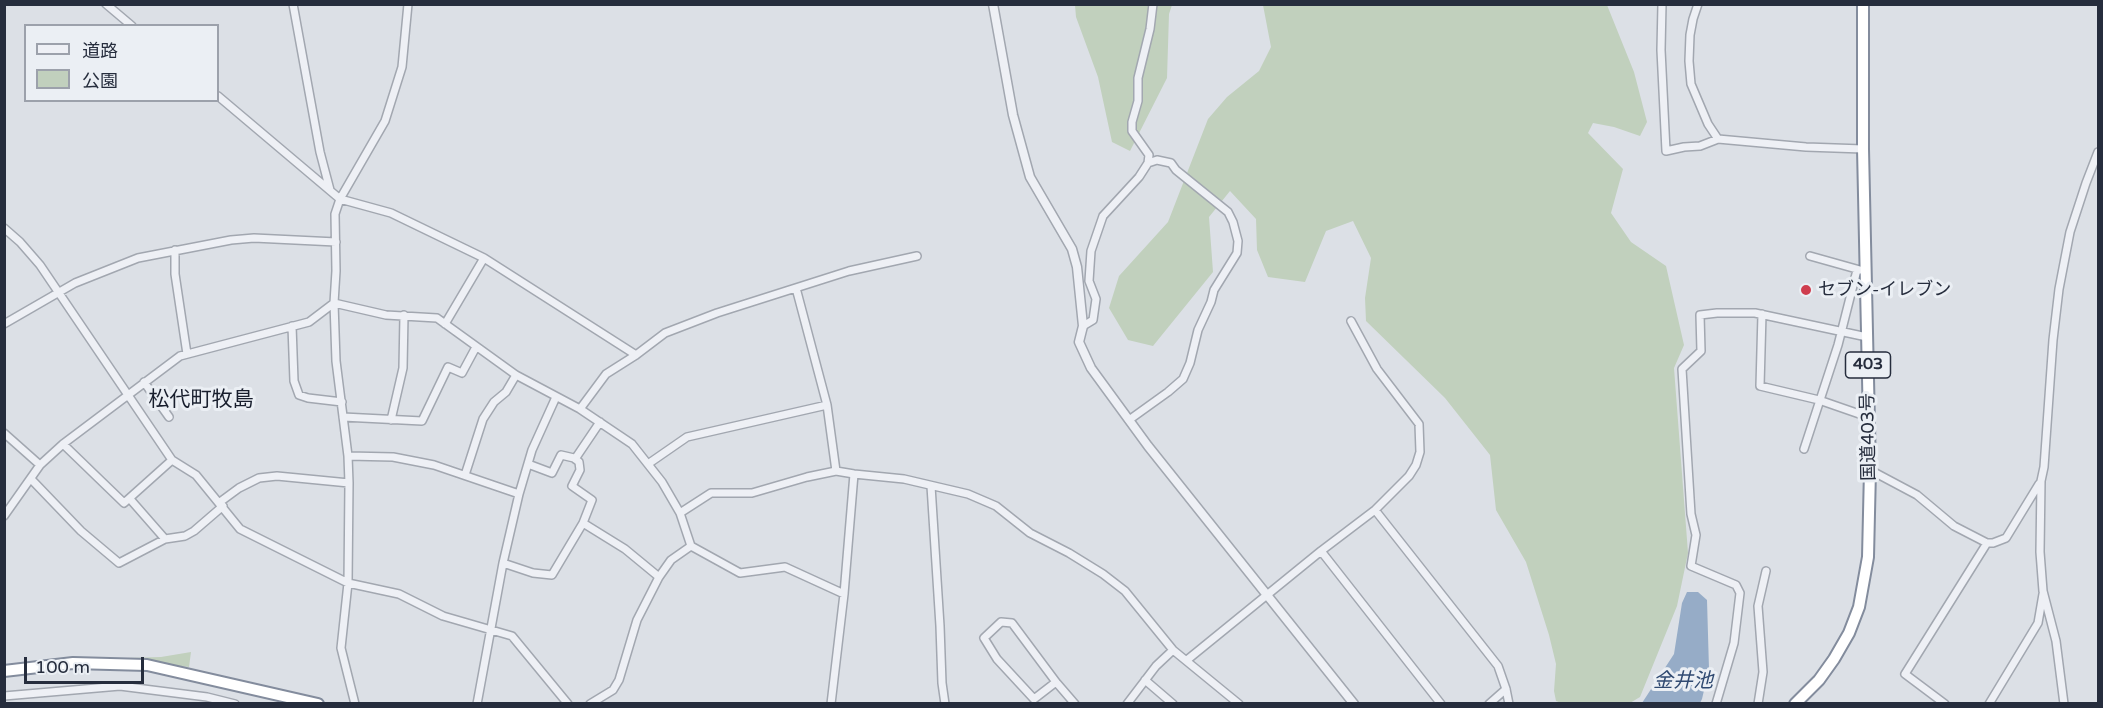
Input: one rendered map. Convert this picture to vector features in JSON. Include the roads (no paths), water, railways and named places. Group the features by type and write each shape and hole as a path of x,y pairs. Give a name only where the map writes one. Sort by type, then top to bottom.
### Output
{"highway":[{"name":"国道403号","path":"1795,704 1819,680 1849,633 1859,608 1868,557 1870,470 1867,337 1862,270 1863,4"},
{"path":"6,670 74,663 147,665 318,704"}],"street":[{"path":"106,4 130,24"},
{"path":"292,4 320,152 330,190"},
{"path":"355,704 341,648 348,583 349,483 348,456 336,361 335,214 340,199 386,121 402,67 408,4"},
{"path":"993,4 1013,115 1029,177 1072,249 1077,267 1083,326 1079,342 1091,368 1148,446 1354,704"},
{"path":"1148,164 1149,155 1132,131 1132,122 1138,101 1138,78 1150,29 1153,4"},
{"path":"1662,4 1661,50 1666,151 1700,146 1718,139 1806,147 1863,149"},
{"path":"1698,4 1690,35 1691,84 1708,124 1718,139"},
{"path":"219,97 340,199 391,213 484,258 636,355"},
{"path":"2064,704 2056,641 2043,591 2040,552 2041,482 2059,289 2070,232 2098,152"},
{"path":"1083,326 1093,320 1096,299 1089,281 1091,251 1103,216 1148,164 1157,159 1171,163 1176,170 1227,212 1233,222 1238,241 1237,253 1214,290 1198,330 1190,363 1182,379 1129,420"},
{"path":"4,228 40,265 172,459 196,475 222,504 240,529 348,583 399,594 443,616 512,636 568,704"},
{"path":"4,324 57,292 138,258 231,240 254,238 336,242"},
{"path":"175,250 175,274 187,354"},
{"path":"580,409 606,374 636,355 664,333 849,271 917,256"},
{"path":"1803,449 1862,270 1810,256"},
{"path":"445,324 484,258"},
{"path":"796,288 827,405 836,471"},
{"path":"334,303 386,315 437,318 516,375 580,409 632,444 662,482 680,513 691,546 740,573 785,567 844,594"},
{"path":"4,516 40,465 63,444 180,356 309,322 334,303"},
{"path":"1762,314 1760,387 1819,400 1868,417"},
{"path":"1716,704 1734,643 1740,593 1736,585 1691,566 1696,535 1690,514 1682,369 1701,351 1700,315 1762,314 1867,337"},
{"path":"391,420 403,368 404,315"},
{"path":"1187,660 1375,510 1409,476 1420,452 1419,424 1377,369 1352,321"},
{"path":"292,326 294,381 299,395 342,402"},
{"path":"343,417 422,422 447,367 462,373 476,347"},
{"path":"465,475 483,418 494,402 506,392 516,375"},
{"path":"144,382 169,417"},
{"path":"477,704 503,563 519,494 532,450 556,398"},
{"path":"648,464 687,437 827,405"},
{"path":"575,459 600,423"},
{"path":"4,433 40,465"},
{"path":"63,444 124,503 172,459"},
{"path":"503,563 533,573 552,575 583,523 592,500 572,486 580,470 579,462 575,459 561,455 552,473 528,464"},
{"path":"348,456 393,457 434,465 519,494"},
{"path":"1870,470 1917,495 1954,526 1987,543 2006,538 2041,482"},
{"path":"680,513 711,493 752,493 836,471 904,479 968,494 996,506 1030,533 1103,574 1125,591 1173,650 1239,704"},
{"path":"831,704 844,594 854,474"},
{"path":"31,479 81,531 119,563 165,538 185,536 194,531 239,488 259,478 277,476 349,483"},
{"path":"931,486 945,704"},
{"path":"130,499 165,538"},
{"path":"1375,510 1498,666 1509,704"},
{"path":"583,523 626,549 659,577"},
{"path":"1945,704 1905,674 1987,543"},
{"path":"590,704 613,690 619,680 637,620 659,577 671,560 691,546"},
{"path":"1321,551 1441,704"},
{"path":"1758,704 1763,672 1758,606 1766,572"},
{"path":"1989,704 2038,622 2043,591"},
{"path":"1056,682 1034,699 997,659 984,638 1001,622 1011,623 1075,704"},
{"path":"1127,704 1145,680 1173,650"},
{"path":"1145,680 1173,704"},
{"path":"4,696 120,686 207,697 235,704"},
{"path":"1489,704 1506,689"}],"water":[{"name":"金井池","path":"1687,592 1698,592 1707,600 1709,669 1702,699 1700,703 1642,703 1674,654 1682,603"}],"place":[{"name":"セブン-イレブン","path":"1806,290"}],"district":[{"name":"松代町牧島","path":"201,400"}]}
